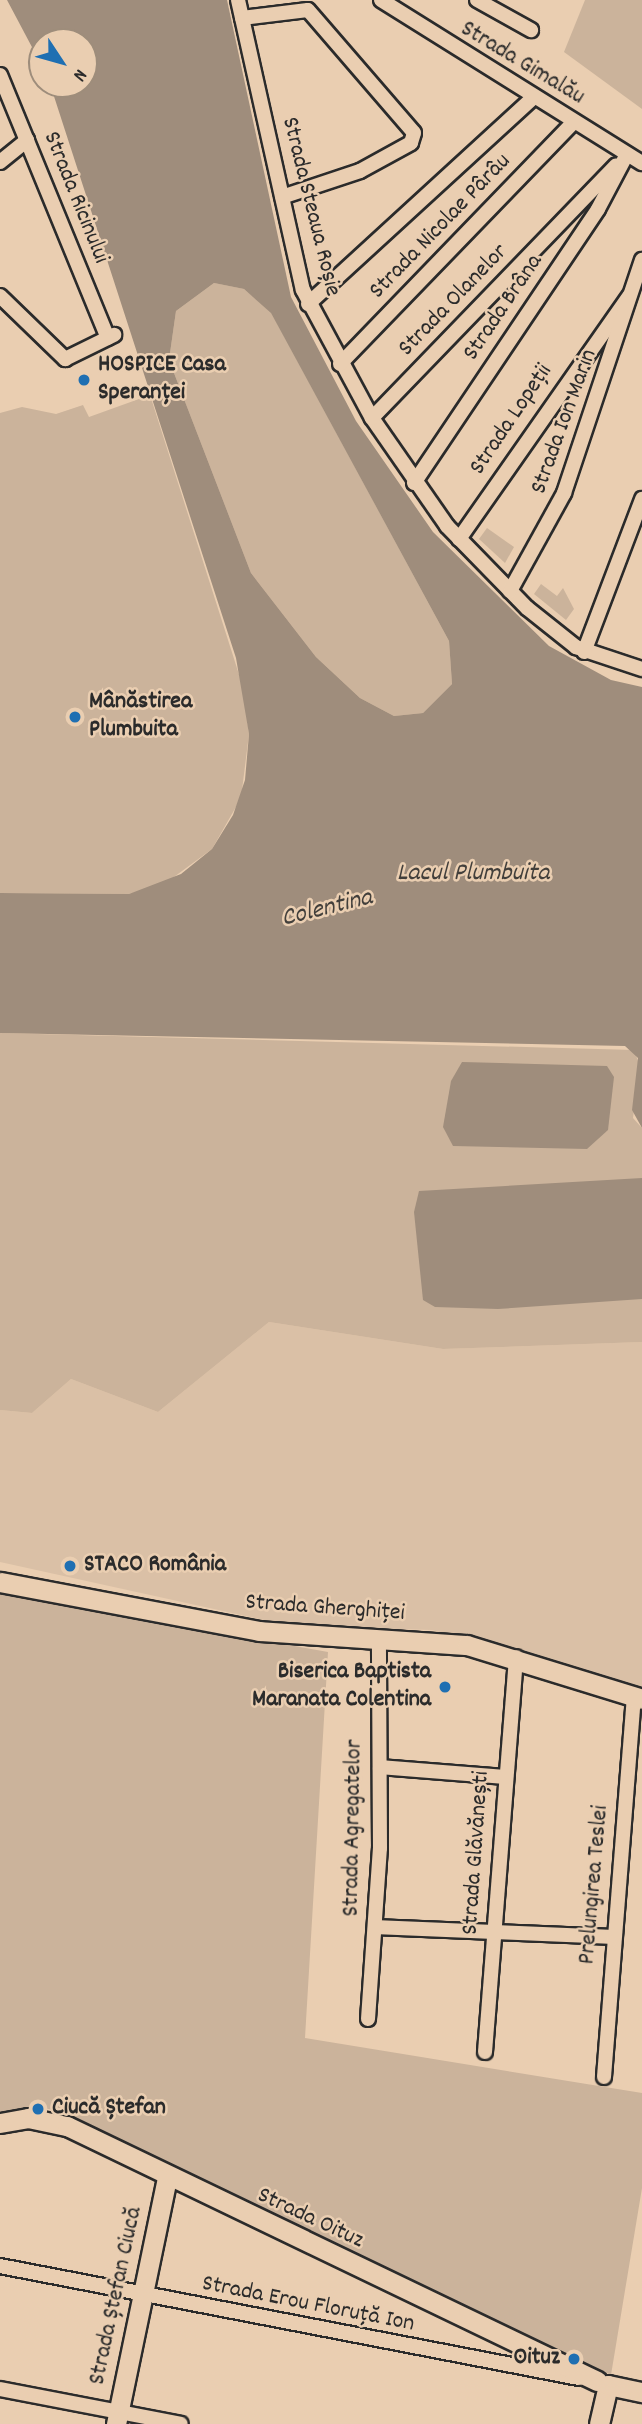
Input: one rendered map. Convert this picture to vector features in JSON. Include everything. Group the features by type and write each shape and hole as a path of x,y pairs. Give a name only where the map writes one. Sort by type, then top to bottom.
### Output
{"street":[{"name":"Strada Steaua Roșie","path":"238,0 308,304 340,364 414,484 459,539 510,591 584,652"},
{"name":"Strada Gimalău","path":"381,0 642,163"},
{"path":"477,0 531,30"},
{"path":"242,18 308,10 414,133 411,143 360,171 282,197"},
{"name":"Strada Ricinului","path":"0,75 112,336 65,359 0,296"},
{"path":"308,304 534,97"},
{"name":"Strada Nicolae Pârâu","path":"340,364 574,122"},
{"path":"0,162 27,140"},
{"name":"Strada Olanelor","path":"372,418 627,154"},
{"name":"Strada Brâna","path":"414,484 598,209 627,154"},
{"name":"Strada Ion Marin","path":"510,591 564,493 642,260"},
{"name":"Strada Lopeții","path":"459,539 629,296"},
{"path":"642,499 584,652 642,669"},
{"name":"Strada Gherghiței","path":"0,1582 259,1631 451,1642 516,1657 638,1698"},
{"name":"Strada Agregatelor","path":"369,2019 380,1767 379,1638"},
{"name":"Strada Glăvănești","path":"485,2052 516,1657"},
{"name":"Prelungirea Teslei","path":"604,2077 614,1937 638,1698"},
{"path":"380,1767 505,1777"},
{"path":"375,1927 614,1937"},
{"name":"Strada Oituz","path":"0,2123 57,2123 167,2178 602,2383 642,2392"},
{"name":"Strada Ștefan Ciucă","path":"117,2418 167,2178"},
{"name":"Strada Erou Floruță Ion","path":"0,2266 143,2296 602,2383"},
{"path":"599,2424 602,2383"},
{"path":"0,2389 117,2418 181,2424"}],"shaded area":[{"path":"585,0 642,0 642,109 564,52"},
{"path":"214,283 244,289 271,312 449,641 452,684 423,713 394,716 360,698 316,657 251,573 169,360 176,311"},
{"path":"150,395 243,687 249,734 241,798 212,849 163,885 129,894 0,893 0,413 22,407 56,414 83,405 89,417"},
{"path":"487,528 514,547 505,563 479,539"},
{"path":"541,584 557,596 563,588 574,609 566,620 534,594"},
{"path":"0,1033 634,1050 640,1066 633,1118 642,1128 642,1342 443,1349 269,1322 158,1412 71,1379 32,1413 0,1410"},
{"path":"269,1322 443,1349 642,1342 642,1688 432,1630 291,1626 0,1562 0,1410 32,1413 71,1379 158,1412"},
{"path":"0,1593 328,1652 305,2038 642,2093 642,2188 611,2375 49,2109 0,2113"}],"water":[{"name":"Lacul Plumbuita","path":"7,0 227,0 291,297 356,421 433,532 549,646 611,680 642,687 642,1128 632,1110 638,1058 625,1046 0,1033 0,893 129,894 181,874 212,849 233,815 245,780 249,734 236,658 55,98 98,98 98,28 28,28 28,40","holes":["214,283 244,289 271,313 449,641 452,684 423,713 394,716 360,698 316,657 251,573 169,360 176,311"]},
{"path":"462,1062 607,1066 614,1077 608,1130 587,1149 453,1146 443,1127 451,1081"},
{"path":"642,1178 642,1299 498,1309 435,1307 423,1300 414,1212 419,1191"}],"place":[{"name":"HOSPICE Casa Speranței","path":"84,380"},
{"name":"Mânăstirea Plumbuita","path":"75,717"},
{"name":"STACO România","path":"70,1566"},
{"name":"Biserica Baptista Maranata Colentina","path":"445,1687"},
{"name":"Ciucă Ștefan","path":"38,2109"},
{"name":"Oituz","path":"574,2359"}],"water label":[{"name":"Colentina","path":"327,909"}]}
